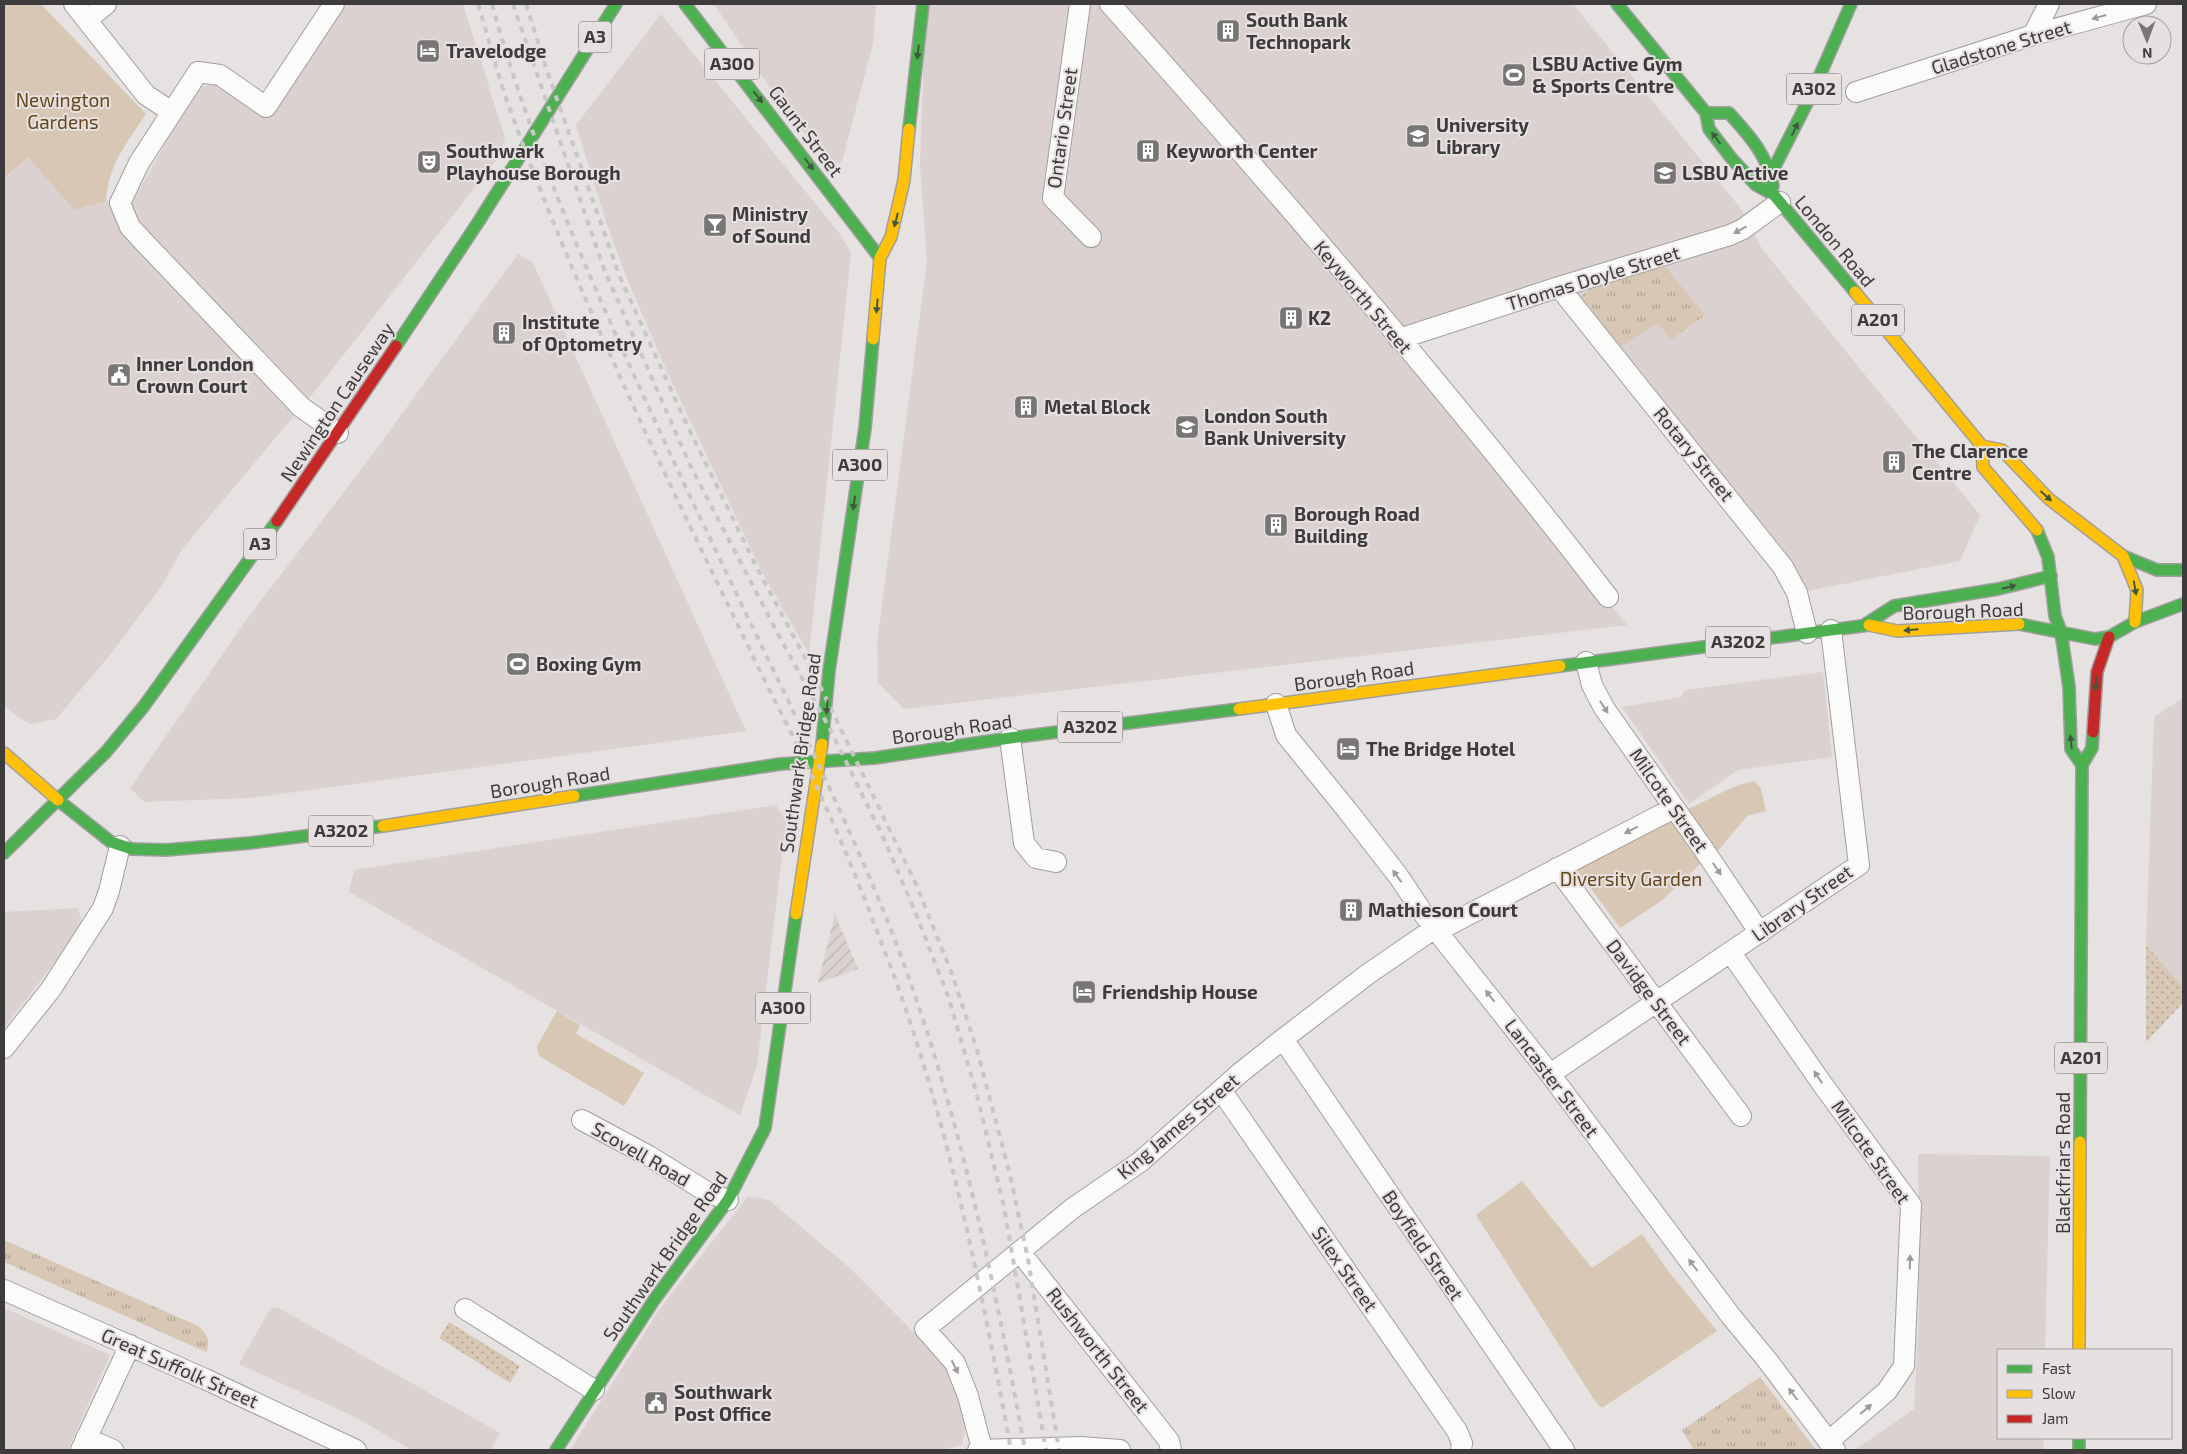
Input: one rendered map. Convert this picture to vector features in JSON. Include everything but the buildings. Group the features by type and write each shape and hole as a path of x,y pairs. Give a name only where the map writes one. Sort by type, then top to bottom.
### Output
{"main road":[{"name":"Newington Causeway","path":"58,800 106,752 144,706 217,607 338,433 479,222 616,4"},
{"name":"Gaunt Street","path":"684,4 880,258"},
{"name":"Southwark Bridge Road","path":"556,1450 654,1300 728,1200 761,1138 768,1114 825,728 829,671 865,428 880,258 891,237 903,185 923,4"},
{"name":"London Road","path":"1617,4 1706,113 1709,129 1732,159 1756,185 1777,198 1982,446"},
{"name":"A302","path":"1772,172 1813,91 1851,4"},
{"path":"1706,113 1729,113 1765,156 1772,172"},
{"name":"London Road","path":"1772,172 1777,198"},
{"path":"1982,446 2002,450 2049,499 2124,556 2157,570 2183,570"},
{"name":"A201","path":"1982,446 1983,467 2036,528 2043,543 2051,576 2055,616 2061,632"},
{"path":"2124,556 2137,590 2135,622"},
{"name":"Borough Road","path":"4,753 96,831 120,846 148,851 260,841 431,820 651,783 780,764 876,758 1010,738 1832,630 1866,624 1894,606 1998,589 2051,576"},
{"path":"2109,637 2135,622 2183,604"},
{"name":"Borough Road","path":"1866,624 1897,631 2015,623 2061,632"},
{"name":"A3202","path":"2061,632 2094,639 2109,637"},
{"name":"Blackfriars Road","path":"2061,632 2070,687 2071,749 2082,765"},
{"name":"Blackfriars Road","path":"2079,1349 2082,765 2092,748 2095,687 2109,637"},
{"name":"A3","path":"4,853 58,800"}],"street":[{"path":"74,4 146,95 172,112"},
{"path":"87,20 106,4"},
{"path":"334,4 266,106 220,75 198,72 139,163 120,203 130,227 136,234 302,407 338,433"},
{"name":"Ontario Street","path":"1080,4 1053,198 1090,237"},
{"name":"Keyworth Street","path":"1110,4 1205,110 1526,490 1608,597"},
{"path":"2033,35 2049,4"},
{"name":"Gladstone Street","path":"1856,92 2033,35 2146,4"},
{"name":"Thomas Doyle Street","path":"1399,339 1559,287 1730,235 1743,229 1777,198"},
{"name":"Rotary Street","path":"1559,287 1779,562 1797,593 1807,633"},
{"name":"Library Street","path":"1550,1074 1859,865 1832,630"},
{"name":"Milcote Street","path":"1586,662 1592,685 1604,708 1760,933"},
{"name":"Lancaster Street","path":"1276,704 1286,735 1347,810 1436,930 1550,1074 1730,1315 1767,1360 1832,1446"},
{"path":"1010,738 1024,843 1036,858 1056,862"},
{"name":"King James Street","path":"980,1450 968,1396 955,1363 925,1330 1073,1208 1140,1162 1221,1090 1283,1039 1368,974 1436,930 1674,808"},
{"path":"4,1048 51,989 103,908 120,846"},
{"name":"Davidge Street","path":"1557,868 1741,1116"},
{"name":"Milcote Street","path":"1731,953 1829,1093 1912,1205 1904,1366 1887,1391 1832,1446"},
{"name":"Boyfield Street","path":"1283,1039 1564,1450"},
{"name":"Silex Street","path":"1221,1090 1458,1431 1462,1443 1461,1450"},
{"name":"Scovell Road","path":"582,1120 649,1156 707,1192 728,1200"},
{"name":"Rushworth Street","path":"1020,1252 1169,1441 1171,1450"},
{"name":"Great Suffolk Street","path":"4,1290 290,1418 356,1450"},
{"path":"465,1309 594,1390"},
{"path":"113,1450 84,1444 130,1346"},
{"path":"980,1450 1081,1447 1120,1450"}],"shaded area":[{"path":"347,4 463,4 505,138 500,155 320,385 183,548 161,587 114,650 56,719 31,724 20,719 4,706 4,180 28,157 74,210 106,201 134,199 197,88 217,83 274,108"},
{"path":"714,4 876,4 873,44 842,161 830,167 764,79"},
{"name":"London South Bank University","path":"929,4 1573,4 1742,210 1762,249 1980,515 1960,561 1797,593 1559,287 1399,340 1627,625 904,709 878,683 877,643 927,261 920,166 924,45"},
{"path":"661,14 840,234 851,253 809,654 763,574 669,376 627,279 606,222 576,125"},
{"path":"518,254 533,263 746,731 250,798 144,802 130,788 247,619 372,455"},
{"path":"1823,672 1832,757 1738,770 1689,804 1622,707 1681,697 1685,690"},
{"path":"2183,698 2183,987 2146,945 2154,717"},
{"path":"776,805 786,821 757,1066 740,1115 349,892 354,870"},
{"path":"78,908 83,926 4,1028 4,912"},
{"path":"835,914 858,969 818,983"},
{"path":"1918,1154 2050,1156 2045,1349 1997,1349 1997,1439 2044,1439 2043,1450 1855,1450 1914,1409 1919,1310"},
{"path":"748,1196 769,1200 850,1268 948,1367 966,1425 962,1445 940,1450 570,1450 661,1307"},
{"path":"277,1307 500,1433 492,1447 494,1450 412,1450 355,1417 239,1364 270,1309"},
{"path":"4,1308 110,1355 68,1450 4,1450"}],"green space":[{"name":"Newington Gardens","path":"4,4 41,4 146,114 115,165 110,176 106,201 74,210 28,157 4,179"},
{"path":"1662,263 1705,315 1671,340 1658,323 1618,348 1578,298 1604,281"},
{"path":"1755,781 1761,789 1766,811 1747,816 1717,852 1687,809 1729,789"},
{"name":"Diversity Garden","path":"1671,819 1702,862 1660,902 1620,928 1575,867"},
{"path":"2146,945 2183,987 2183,1003 2146,1042"},
{"path":"557,1011 580,1025 576,1034 644,1073 624,1106 539,1056 537,1046"},
{"path":"1522,1181 1592,1268 1642,1234 1669,1272 1717,1331 1602,1408 1595,1401 1476,1215"},
{"path":"4,1240 198,1326 208,1341 206,1352 4,1262"},
{"path":"449,1322 520,1366 510,1383 439,1338"},
{"path":"1760,1377 1816,1450 1694,1450 1682,1430"}],"railway":[{"path":"478,4 507,101 561,241 620,378 823,800 865,899 903,1001 942,1127 958,1191 973,1255 1011,1450"},
{"path":"492,4 523,104 579,251 692,501 832,794 871,881 899,950 945,1090 964,1161 997,1305 1025,1450"},
{"path":"513,4 604,269 690,465 831,731 884,839 948,996 977,1095 1004,1207 1046,1450"},
{"path":"526,4 547,71 620,277 687,425 756,566 818,682 916,884 952,974 977,1050 1010,1175 1028,1259 1059,1450"}],"traffic: fast":[{"path":"396,346 479,221 616,4"},
{"path":"685,4 880,258"},
{"path":"909,129 923,4"},
{"path":"1617,4 1706,113 1709,129 1732,159 1756,185 1774,195 1855,292"},
{"path":"1772,172 1813,91 1851,4"},
{"path":"1706,113 1729,113 1757,146 1767,165 1773,186"},
{"path":"822,744 829,671 865,428 873,339"},
{"path":"4,853 106,752 144,706 277,521"},
{"path":"2037,530 2048,557 2055,616 2061,632 2069,687 2071,749 2082,765"},
{"path":"2123,556 2157,570 2183,570"},
{"path":"1866,624 1894,606 1998,589 2051,576"},
{"path":"2019,624 2095,639 2109,637 2135,622 2183,604"},
{"path":"1560,666 1869,625"},
{"path":"574,796 780,764 875,758 1010,738 1239,709"},
{"path":"2080,1142 2082,765 2092,748 2093,732"},
{"path":"58,800 111,842 132,849 166,850 250,843 383,826"},
{"path":"556,1450 654,1300 728,1200 765,1128 796,914"},
{"path":"2079,1439 2079,1450"}],"traffic: slow":[{"path":"873,339 880,258 891,237 904,180 909,129"},
{"path":"1855,292 1982,446 1983,467 2037,530"},
{"path":"1982,446 2002,450 2049,499 2123,556 2137,590 2135,622"},
{"path":"1869,625 1897,631 2019,624"},
{"path":"1239,709 1560,666"},
{"path":"796,914 822,744"},
{"path":"4,753 58,800"},
{"path":"383,826 574,796"},
{"path":"2079,1349 2080,1142"}],"traffic: jam":[{"path":"277,521 396,346"},
{"path":"2093,732 2097,672 2109,637"}],"place":[{"name":"South Bank Technopark","path":"1228,31"},
{"name":"Travelodge","path":"428,51"},
{"name":"LSBU Active Gym & Sports Centre","path":"1514,75"},
{"name":"University Library","path":"1418,136"},
{"name":"Keyworth Center","path":"1148,151"},
{"name":"Southwark Playhouse Borough","path":"429,162"},
{"name":"LSBU Active","path":"1665,173"},
{"name":"Ministry of Sound","path":"715,225"},
{"name":"K2","path":"1291,318"},
{"name":"Institute of Optometry","path":"504,333"},
{"name":"Inner London Crown Court","path":"119,375"},
{"name":"Metal Block","path":"1026,407"},
{"name":"London South Bank University","path":"1187,427"},
{"name":"The Clarence Centre","path":"1894,462"},
{"name":"Borough Road Building","path":"1276,525"},
{"name":"Boxing Gym","path":"518,664"},
{"name":"The Bridge Hotel","path":"1348,749"},
{"name":"Mathieson Court","path":"1351,910"},
{"name":"Friendship House","path":"1084,992"},
{"name":"Southwark Post Office","path":"656,1403"}]}
